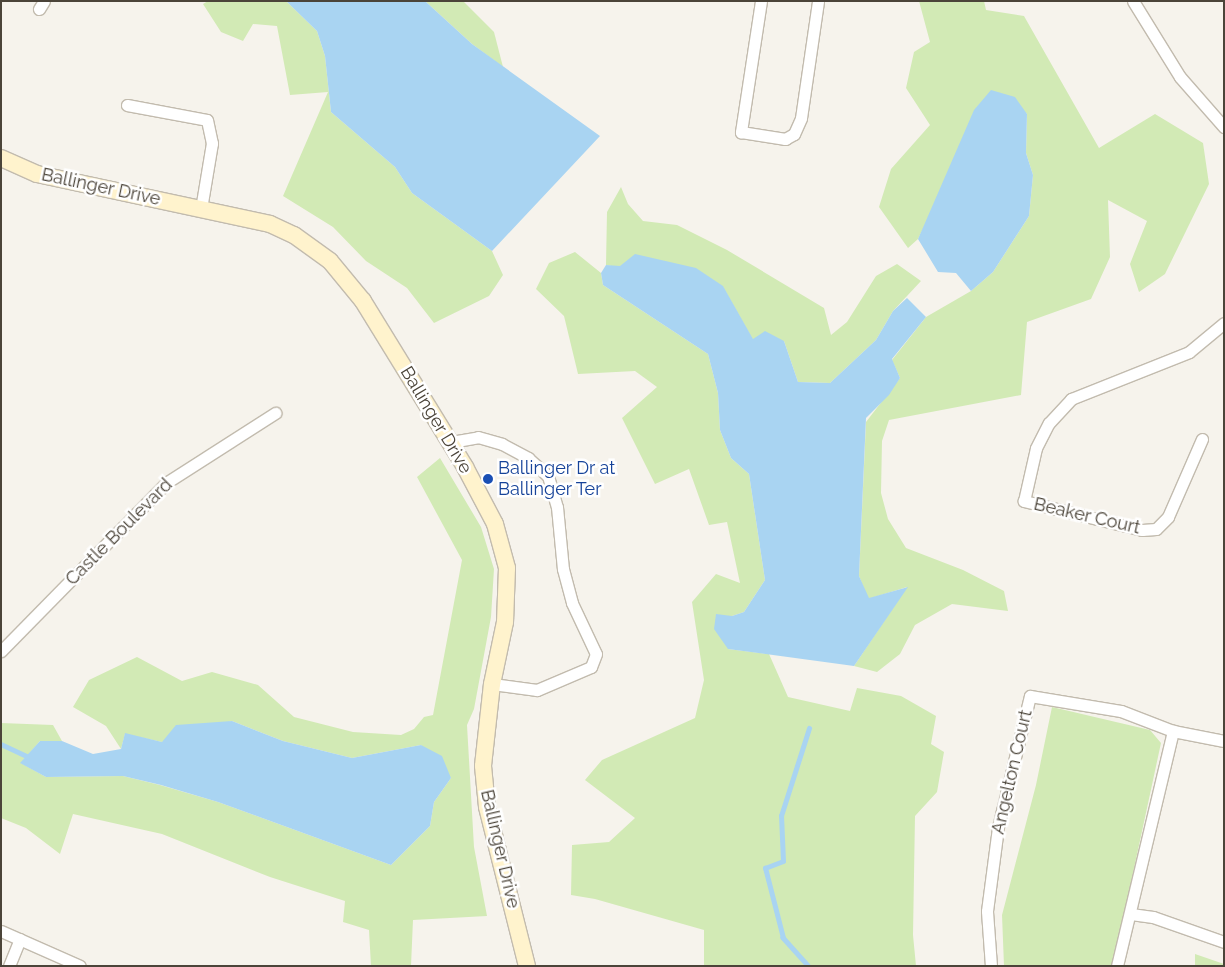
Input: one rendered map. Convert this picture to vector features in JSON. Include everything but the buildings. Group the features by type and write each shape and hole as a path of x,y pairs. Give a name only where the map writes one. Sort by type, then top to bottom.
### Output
{"street":[{"path":"761,1 741,132 785,139 794,134 801,118 818,1"},
{"path":"1133,1 1180,77 1224,127"},
{"path":"127,105 207,120 212,143 201,209"},
{"name":"Ballinger Drive","path":"1,158 37,174 270,224 294,236 330,261 363,300 450,442 495,524 507,568 505,622 492,684 483,766 487,807 526,966"},
{"name":"Beaker Court","path":"1202,439 1168,518 1156,529 1142,530 1024,501 1036,448 1049,424 1071,399 1189,352 1224,324"},
{"name":"Castle Boulevard","path":"1,651 166,483 275,413"},
{"path":"450,442 478,437 502,444 528,458 548,476 557,507 565,578 572,603 596,654 591,666 537,690 492,684"},
{"name":"Angelton Court","path":"990,966 987,911 998,827 1030,696 1121,712 1173,731 1224,741"},
{"path":"1117,966 1131,914 1173,731"},
{"path":"1131,914 1153,917 1224,942"},
{"path":"1,931 80,966"},
{"path":"9,966 20,939"}],"green space":[{"path":"208,1 286,1 317,31 325,56 331,112 395,167 412,193 492,251 503,275 489,296 434,323 407,288 366,261 333,227 283,196 328,92 290,95 277,26 253,24 243,41 221,32 203,4"},
{"path":"425,1 463,1 494,32 503,67 472,44"},
{"path":"919,1 984,1 986,10 1024,16 1099,148 1155,114 1203,143 1209,184 1165,274 1139,292 1130,264 1147,221 1108,200 1110,257 1091,299 1027,322 1021,395 889,420 882,441 881,493 888,519 906,548 963,570 1004,591 1008,611 952,604 915,625 900,654 877,672 854,666 907,587 868,599 859,576 866,422 900,378 892,360 926,317 971,291 993,272 1029,216 1033,175 1026,153 1027,114 1006,96 991,91 918,239 908,248 879,207 891,169 930,125 906,88 914,52 930,42"},
{"path":"621,187 628,204 643,221 677,225 727,250 824,308 831,335 847,322 876,276 897,264 921,281 893,311 876,340 830,383 798,382 784,341 753,340 723,287 606,265 607,212"},
{"path":"575,252 601,273 603,285 708,354 718,393 720,430 731,458 749,474 765,580 744,612 732,616 728,649 769,654 788,697 850,711 857,688 901,696 936,716 931,744 944,752 937,792 915,816 913,935 916,966 704,966 704,930 595,899 571,895 572,845 609,842 635,818 585,780 602,760 695,718 704,680 692,602 716,574 740,583 727,522 709,525 689,469 655,484 622,418 657,387 635,371 578,374 564,316 536,289 549,263"},
{"path":"440,458 481,527 494,569 491,617 474,709 467,725 474,847 487,916 413,920 411,966 371,966 369,930 343,922 345,901 270,877 162,834 73,814 60,854 26,828 1,818 1,723 53,725 62,741 40,741 21,763 46,777 123,776 160,785 218,802 391,865 430,826 434,802 451,778 421,745 352,758 283,741 232,721 162,742 125,734 121,749 106,726 73,707 89,680 137,657 182,681 212,672 258,685 294,717 353,732 401,735 414,729 424,717 433,715 462,560 417,477"},
{"path":"1052,707 1150,730 1161,743 1113,966 1004,966 1002,915 1036,785"},
{"path":"1195,954 1224,964 1224,966 1195,966"}],"water":[{"path":"286,1 425,1 472,44 600,136 492,251 412,193 395,167 331,112 325,56 317,31"},
{"path":"991,90 1015,97 1027,114 1026,153 1033,175 1029,216 993,272 971,291 956,273 938,272 918,239 974,110"},
{"path":"635,254 696,268 723,286 753,339 765,331 784,341 798,382 830,383 876,340 893,311 907,298 926,317 892,359 900,378 889,395 866,418 859,576 869,598 908,587 854,666 728,649 714,629 716,614 732,616 744,612 765,580 749,474 731,458 720,430 718,393 708,354 603,285 601,273 606,265 620,266"},
{"path":"232,721 283,741 352,758 421,745 442,756 451,778 434,802 430,826 391,865 218,802 161,785 123,776 46,777 20,763 40,741 62,741 93,754 121,749 125,733 162,742 176,725"}],"waterway":[{"path":"808,966 783,938 765,868 783,861 781,816 809,728"},
{"path":"1,744 27,756"}],"place":[{"name":"Ballinger Dr at Ballinger Ter","path":"488,479"}]}
